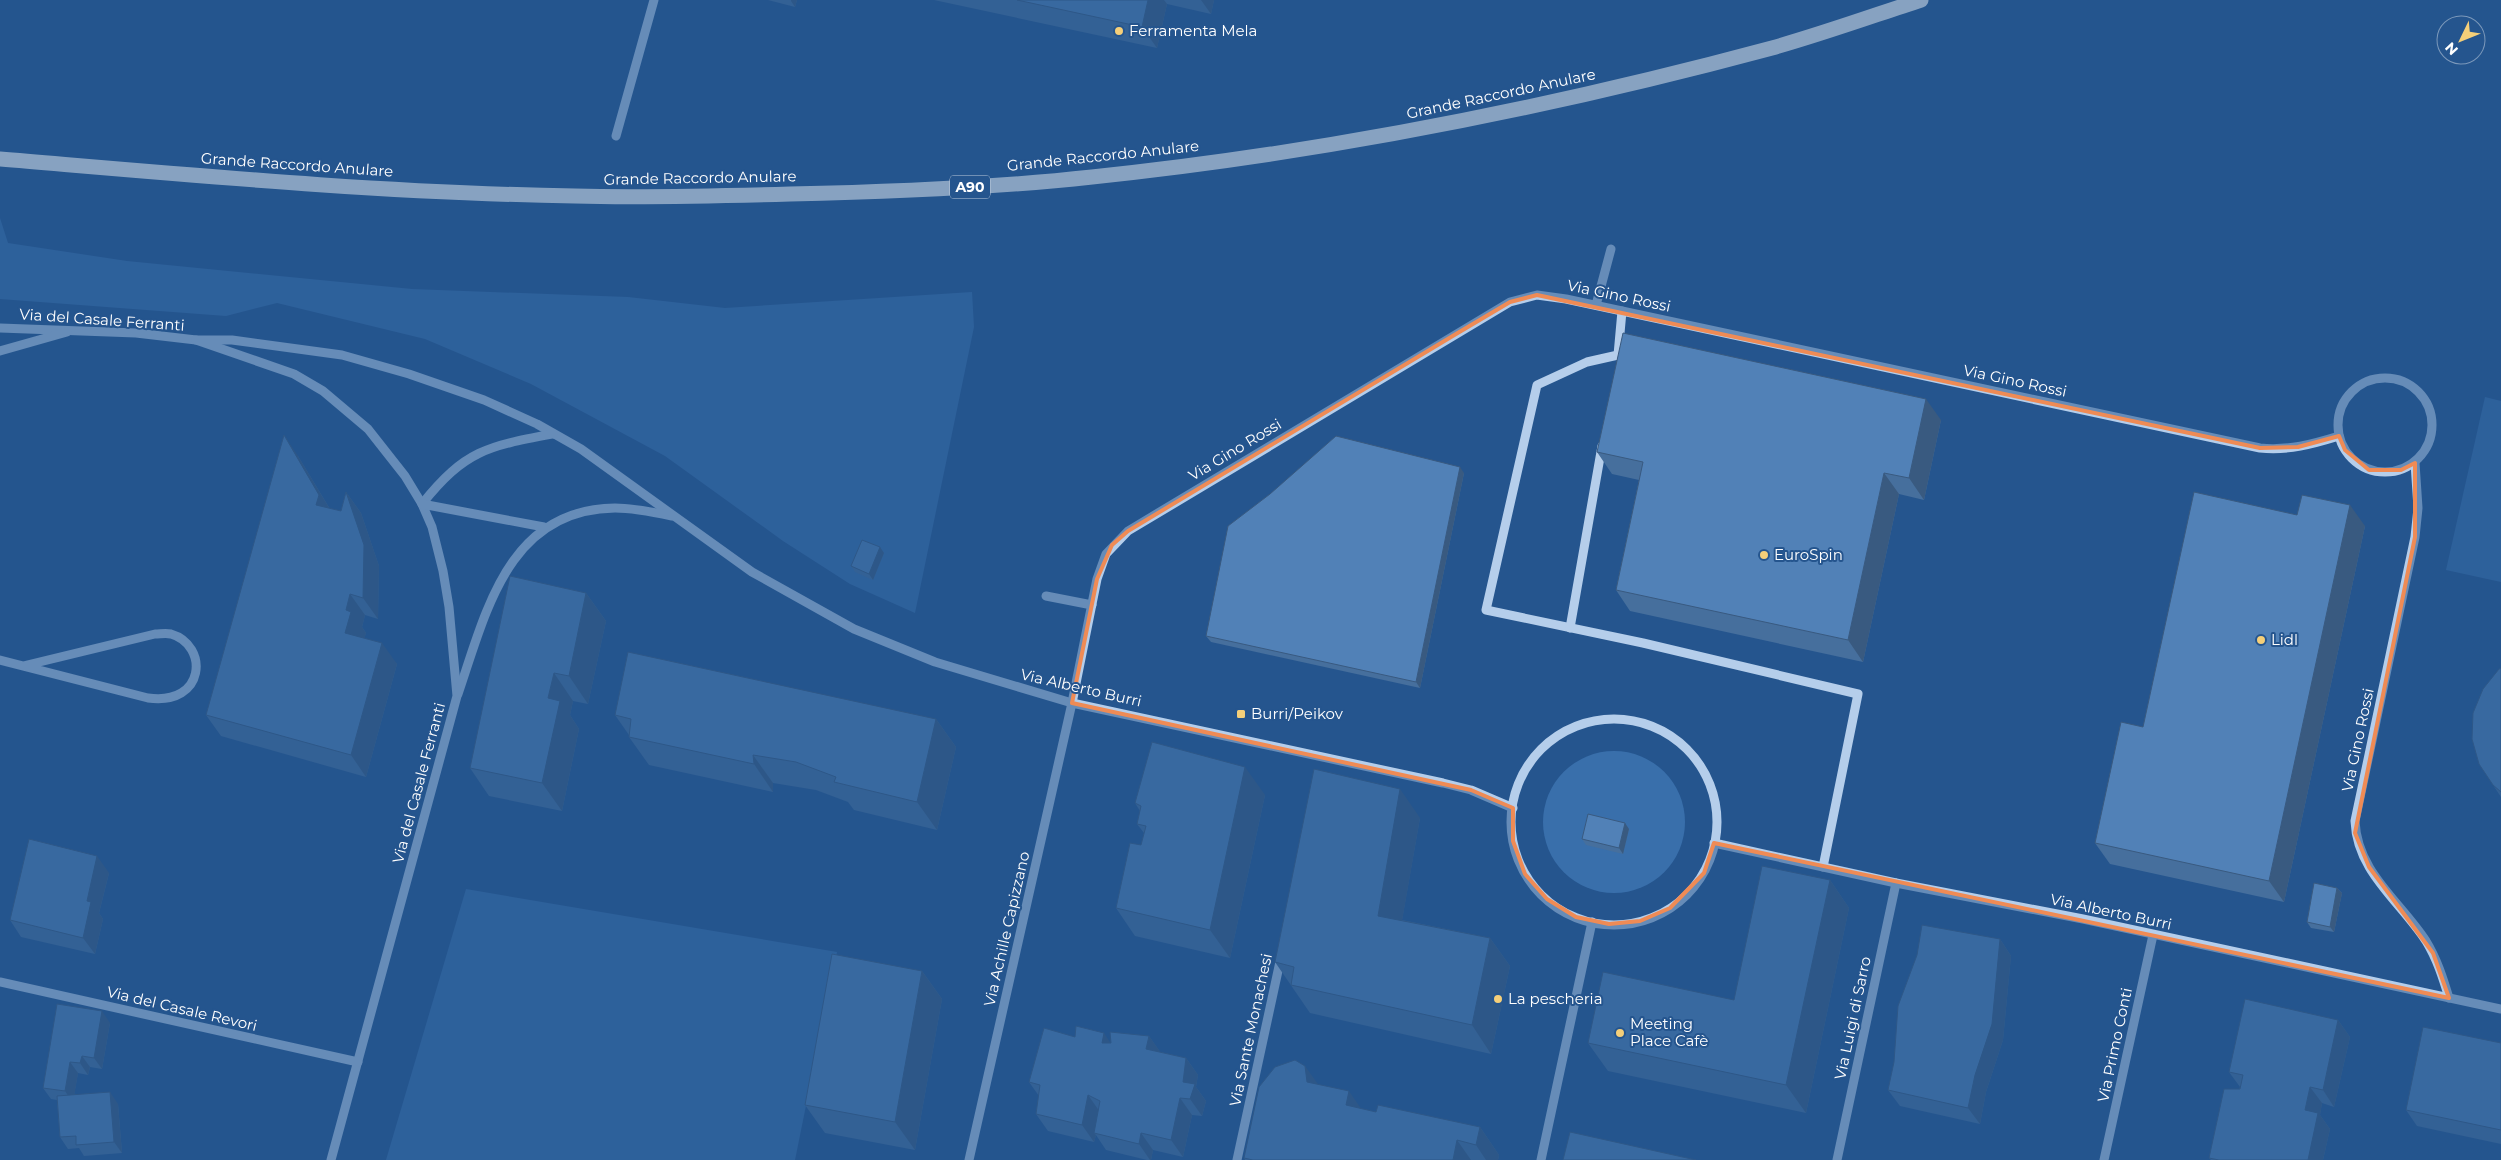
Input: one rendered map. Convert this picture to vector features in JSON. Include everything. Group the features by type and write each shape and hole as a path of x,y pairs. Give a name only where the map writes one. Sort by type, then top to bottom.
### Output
{"highway":[{"name":"Grande Raccordo Anulare","path":"0,159 337,186 576,196 869,192 1000,185 1089,177 1226,160 1388,135 1506,112 1777,47 1921,0"}],"street":[{"path":"616,136 654,0"},
{"path":"1596,305 1611,249"},
{"name":"Via Gino Rossi","path":"1072,704 1096,580 1106,554 1128,531 1510,302 1537,295 1596,305 2260,448 2298,447 2339,436"},
{"path":"1617,365 1622,311"},
{"name":"Via del Casale Ferranti","path":"0,328 136,333 196,340 294,374 323,391 368,429 393,458 422,504 432,527 443,571 457,696 331,1160"},
{"path":"0,351 75,330"},
{"name":"Via Alberto Burri","path":"196,340 232,340 342,355 409,374 484,400 554,434 604,464 752,572 854,629 935,662 1072,704 1324,763 1443,783 1471,790 1513,808"},
{"path":"1618,355 1587,362 1537,385 1486,610 1643,642 1858,694 1822,867"},
{"path":"2378,378 2393,379 2408,384 2421,393 2429,407 2433,422 2428,444 2415,462 2401,470 2385,473 2369,470 2356,462 2345,450 2339,436 2338,420 2342,405 2351,392 2363,383 2378,378"},
{"path":"1570,628 1605,433"},
{"path":"544,527 422,504 442,480 460,464 474,455 503,444 554,434"},
{"name":"Via Gino Rossi","path":"2415,462 2418,508 2415,537 2355,827 2358,845 2369,868 2421,933 2434,953 2449,998"},
{"path":"457,696 483,620 505,571 544,527 602,508 628,508 675,516"},
{"path":"1046,596 1092,605"},
{"path":"0,660 23,666 162,700 173,698 187,690 195,676 196,665 192,653 184,641 170,634 155,634 23,666"},
{"name":"Via Achille Capizzano","path":"969,1160 1072,704"},
{"path":"1604,719 1622,719 1656,728 1685,747 1697,761 1706,775 1714,800 1717,826 1714,843 1711,859 1704,873 1694,887 1670,908 1640,921 1609,924 1592,922 1561,909 1547,899 1525,874 1513,841 1511,825 1513,808 1522,776 1543,747 1571,728 1604,719"},
{"name":"Via Alberto Burri","path":"1714,843 1896,883 2083,919 2501,1009"},
{"name":"Via Luigi di Sarro","path":"1837,1160 1896,883"},
{"path":"1541,1160 1592,922"},
{"name":"Via Primo Conti","path":"2104,1160 2153,935"},
{"name":"Via Sante Monachesi","path":"1236,1160 1283,947"},
{"name":"Via del Casale Revori","path":"0,982 358,1062"}],"highlighted area":[{"path":"1537,295 2260,448 2298,447 2339,436 2345,450 2369,470 2401,470 2415,463 2415,537 2355,833 2369,867 2433,953 2449,998 1714,843 1704,873 1670,908 1640,921 1609,924 1576,917 1547,899 1525,874 1513,841 1513,808 1471,790 1072,703 1097,579 1112,545 1128,531 1510,302"}],"shaded area":[{"path":"0,218 8,243 127,261 412,289 628,297 725,308 972,292 974,327 915,613 850,584 783,541 665,456 531,384 425,339 277,303 226,316 0,299"},
{"path":"2485,397 2501,401 2501,582 2446,570"},
{"path":"1614,751 1628,752 1641,756 1654,763 1664,772 1673,782 1680,795 1684,808 1684,836 1680,849 1673,862 1664,872 1654,881 1641,888 1628,892 1614,893 1600,892 1587,888 1574,881 1564,872 1555,862 1548,849 1544,836 1543,822 1544,808 1548,795 1555,782 1564,772 1574,763 1587,756 1600,752"},
{"path":"466,889 837,952 795,1160 386,1160"}],"building":[{"path":"1017,0 1148,0 1142,27"},
{"name":"EuroSpin","path":"1623,333 1926,399 1909,478 1884,473 1848,640 1616,590 1643,462 1597,452"},
{"path":"284,435 319,495 316,505 341,511 346,492 364,545 363,598 350,594 346,610 351,612 345,633 382,643 351,755 206,715"},
{"path":"1336,436 1460,467 1416,682 1206,636 1228,526 1270,494"},
{"name":"Lidl","path":"2194,492 2297,515 2302,495 2350,505 2269,881 2095,843 2121,722 2143,727"},
{"path":"862,540 880,547 869,574 851,566"},
{"path":"510,576 586,593 569,676 554,673 548,698 560,701 542,783 470,768"},
{"path":"628,652 936,719 917,802 834,782 836,777 796,762 753,755 754,764 629,737 631,719 615,715"},
{"path":"2501,668 2501,792 2493,785 2479,764 2472,739 2473,713 2483,689"},
{"path":"1152,742 1245,767 1210,930 1116,908 1130,843 1141,845 1146,826 1137,824 1141,806 1135,803"},
{"path":"1314,769 1400,789 1378,916 1490,938 1472,1025 1291,985 1294,967 1275,962"},
{"path":"1588,814 1625,823 1619,848 1582,839"},
{"path":"29,839 97,856 87,901 91,902 83,938 10,920"},
{"path":"1762,866 1830,880 1786,1085 1588,1043 1603,972 1734,1000"},
{"path":"2314,883 2337,888 2330,927 2307,922"},
{"path":"1922,925 2000,939 1992,1024 1975,1075 1968,1108 1888,1090 1894,1062 1898,1006 1917,955"},
{"path":"832,954 922,971 895,1122 805,1105"},
{"path":"2245,999 2338,1020 2323,1090 2310,1087 2305,1110 2318,1113 2308,1160 2219,1160 2209,1158 2224,1089 2240,1089 2243,1075 2229,1072"},
{"path":"57,1004 102,1011 94,1058 82,1056 80,1063 70,1062 65,1091 43,1088"},
{"path":"1076,1026 1104,1033 1102,1043 1111,1043 1110,1032 1149,1036 1146,1049 1186,1058 1183,1082 1195,1084 1190,1099 1180,1098 1171,1140 1141,1133 1139,1144 1094,1133 1100,1101 1088,1095 1082,1125 1036,1114 1040,1085 1029,1082 1044,1028 1075,1037"},
{"path":"2423,1027 2501,1043 2501,1130 2406,1110"},
{"path":"1295,1060 1305,1066 1307,1082 1349,1091 1346,1105 1376,1112 1378,1105 1480,1127 1476,1145 1457,1140 1453,1160 1253,1160 1244,1158 1259,1087 1275,1067"},
{"path":"110,1092 114,1142 76,1145 76,1136 60,1137 57,1096"},
{"path":"1570,1132 1696,1160 1563,1160"}],"place":[{"name":"Ferramenta Mela","path":"1119,31"},
{"name":"EuroSpin","path":"1764,555"},
{"name":"Lidl","path":"2261,640"},
{"name":"Burri/Peikov","path":"1241,714"},
{"name":"La pescheria","path":"1498,999"},
{"name":"Meeting Place Cafè","path":"1620,1033"}]}
